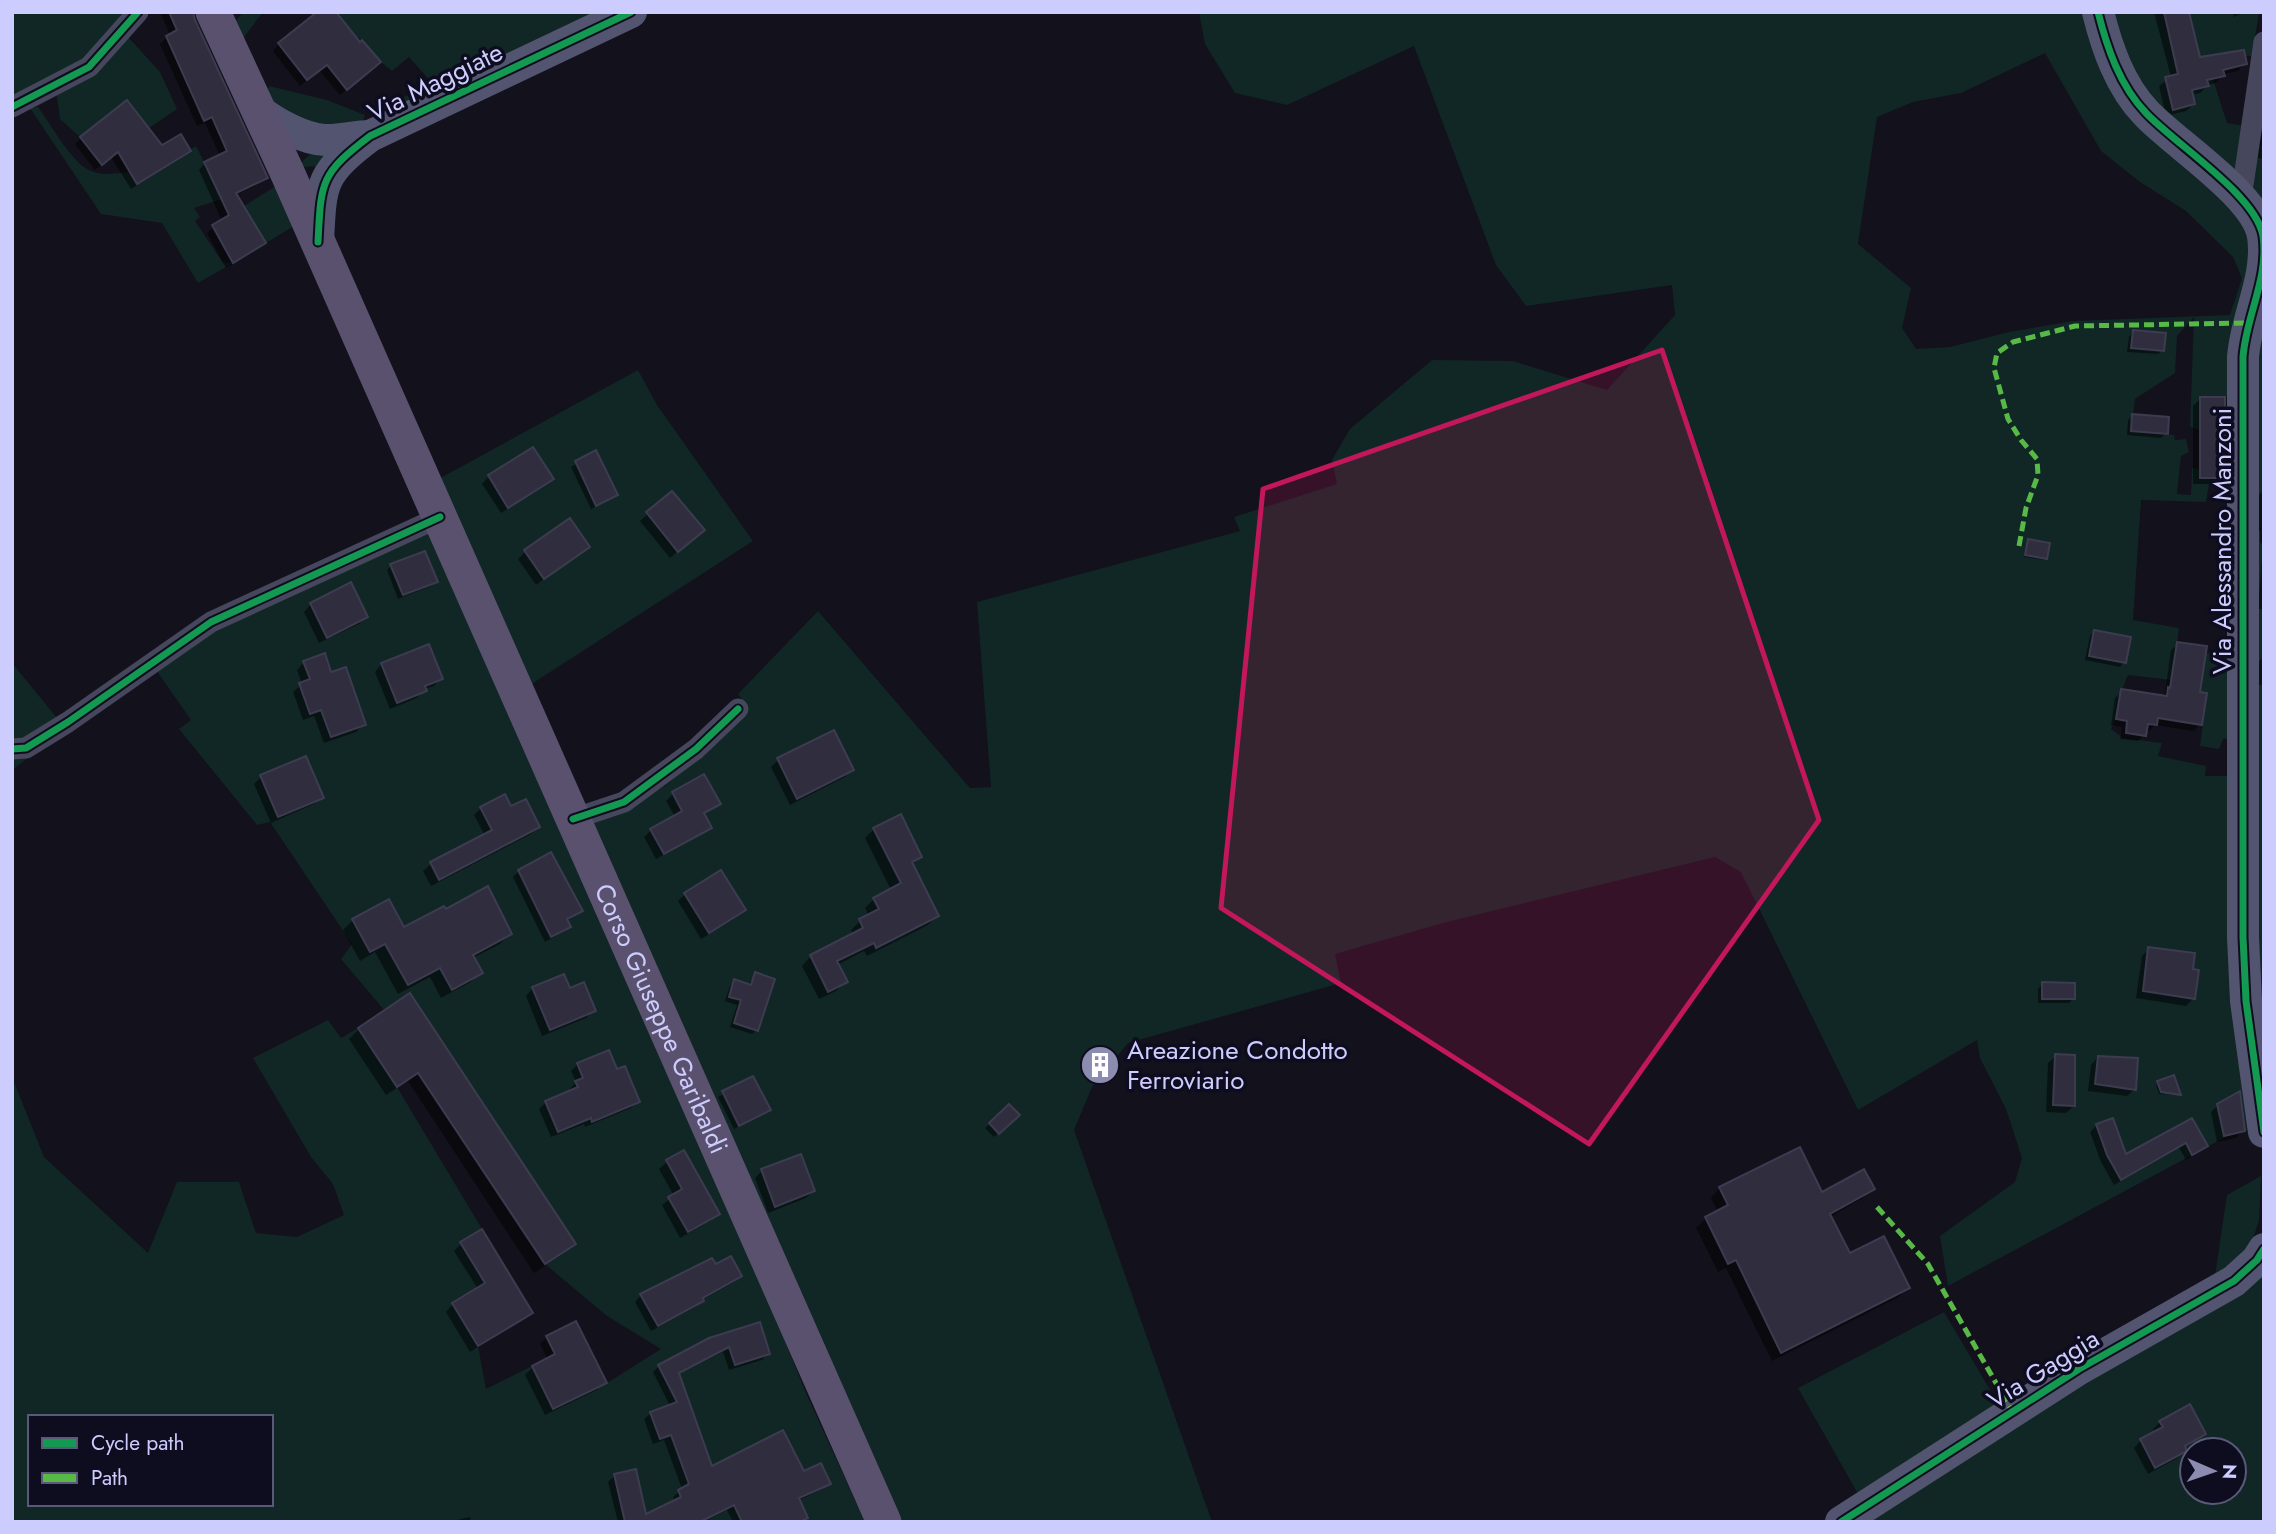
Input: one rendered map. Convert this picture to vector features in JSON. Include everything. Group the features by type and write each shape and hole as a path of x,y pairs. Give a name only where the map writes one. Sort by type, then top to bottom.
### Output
{"main road":[{"name":"Corso Giuseppe Garibaldi","path":"222,16 258,110 884,1522"}],"street":[{"path":"12,107 89,67 138,12"},
{"name":"Via Maggiate","path":"258,110 268,118 302,134 328,155 631,12"},
{"name":"Via Alessandro Manzoni","path":"2098,12 2106,44 2127,89 2139,105 2241,199 2257,219 2263,236 2259,289 2244,336 2243,357 2243,937 2246,1001 2264,1132"},
{"path":"2241,199 2264,43"},
{"path":"287,172 300,154 328,155 320,196 318,242"},
{"path":"12,749 26,748 68,722 211,622 440,517"},
{"path":"573,819 624,802 696,749 738,709"},
{"name":"Via Gaggia","path":"1841,1522 2079,1369 2234,1281 2258,1260 2264,1249"}],"highlighted area":[{"path":"1662,350 1819,820 1589,1144 1221,908 1263,489"}],"green space":[{"path":"12,12 130,12 90,56 12,96"},
{"path":"243,12 263,12 241,41 233,25"},
{"path":"336,12 609,12 400,107 396,100 434,85 409,57 392,71 355,36"},
{"path":"1199,12 2094,12 2103,47 2253,225 2234,397 2200,397 2200,430 2190,427 2194,317 2177,336 2175,373 2135,399 2131,431 2174,435 2175,440 2186,439 2189,452 2181,456 2177,494 2191,495 2192,468 2200,469 2200,478 2210,478 2206,502 2141,500 2133,620 2179,628 2172,680 2128,675 2111,729 2123,738 2162,743 2158,756 2206,766 2205,776 2235,776 2257,1128 2231,1134 1948,1286 1940,1236 2015,1182 2022,1158 2006,1109 1980,1058 1977,1040 1858,1110 1741,872 1715,857 1443,923 1335,954 1341,983 1128,1043 1092,1087 1074,1130 1212,1522 895,1522 589,820 626,809 666,785 732,726 748,707 738,694 818,611 970,788 991,787 977,602 1240,531 1234,517 1337,484 1332,460 1350,429 1432,360 1513,361 1607,390 1675,315 1672,285 1526,306 1496,265 1414,46 1287,105 1235,93 1205,44","holes":["2045,53 2101,151 2140,182 2186,211 2233,257 2242,278 2230,315 2073,321 2009,332 1950,347 1916,349 1902,328 1911,288 1858,244 1877,117 1913,102 1961,93"]},
{"path":"2102,12 2164,12 2178,74 2165,77 2174,110 2195,104 2192,90 2208,86 2207,80 2213,79 2227,123 2245,126 2238,173 2150,111"},
{"path":"2189,12 2259,12 2252,56 2245,56 2243,50 2200,57"},
{"path":"128,37 160,72 177,109 149,128 126,100 80,137 60,119 56,91"},
{"path":"269,86 327,100 365,115 362,125 332,135 264,100"},
{"path":"38,107 69,152 84,167 100,173 130,172 137,184 196,146 222,199 194,208 200,217 195,221 223,263 233,263 198,283 162,223 101,214 30,108"},
{"path":"334,145 321,166 303,167 300,164 315,152"},
{"path":"2257,145 2264,147 2264,218 2253,197"},
{"path":"276,186 299,223 266,243 244,206"},
{"path":"2264,305 2264,1078 2249,860 2250,358"},
{"path":"638,370 657,405 753,541 527,687 435,481"},
{"path":"434,529 680,1083 806,1393 865,1522 12,1522 12,1077 44,1157 148,1253 177,1182 239,1182 256,1233 297,1237 344,1215 333,1184 311,1157 253,1058 328,1020 341,1038 358,1028 397,1087 482,1229 460,1243 485,1283 452,1303 478,1346 486,1389 532,1366 553,1409 607,1383 661,1349 607,1316 545,1264 576,1243 410,993 384,1010 341,959 352,944 270,822 257,825 179,729 191,720 154,667 218,627"},
{"path":"2206,653 2233,653 2231,738 2223,739 2219,749 2200,746 2207,694 2196,691"},
{"path":"12,663 66,729 12,770"},
{"path":"2261,1176 2259,1220 2252,1242 2214,1282 2227,1195"},
{"path":"2264,1272 2264,1522 1857,1522"},
{"path":"1944,1312 2002,1410 1861,1499 1798,1388"}],"building":[{"path":"169,12 193,12 268,178 236,193 266,243 233,263 212,225 229,215 204,162 227,151 212,117 204,121 166,36 177,30"},
{"path":"317,12 336,12 360,42 362,40 381,62 347,90 327,65 307,80 278,43"},
{"path":"2164,12 2189,12 2200,57 2244,50 2247,64 2223,70 2225,76 2207,80 2209,86 2192,90 2195,104 2173,110 2165,77 2178,74"},
{"path":"127,100 162,145 181,134 191,151 137,184 118,152 102,165 80,137"},
{"path":"2133,330 2166,333 2164,351 2131,348"},
{"path":"2200,397 2225,397 2225,478 2200,478"},
{"path":"2132,414 2169,417 2168,434 2131,431"},
{"path":"533,447 554,479 508,508 488,475"},
{"path":"596,450 618,495 596,506 575,461"},
{"path":"672,491 705,530 678,552 646,512"},
{"path":"570,518 590,547 544,579 524,550"},
{"path":"2028,539 2050,543 2047,559 2025,555"},
{"path":"425,551 438,582 403,595 390,564"},
{"path":"351,582 368,617 327,638 310,603"},
{"path":"2094,630 2131,637 2126,663 2089,656"},
{"path":"2177,642 2207,646 2200,692 2207,693 2202,725 2158,718 2157,725 2148,724 2146,736 2126,733 2127,721 2116,719 2121,689 2167,696"},
{"path":"429,644 443,679 425,686 427,691 397,703 381,663"},
{"path":"325,653 331,672 346,667 366,725 331,737 321,710 310,714 299,683 310,679 303,661"},
{"path":"834,730 854,770 797,799 777,758"},
{"path":"306,756 324,798 278,817 260,775"},
{"path":"704,774 721,804 704,813 712,828 664,854 650,829 682,811 672,792"},
{"path":"505,794 511,806 526,799 540,827 439,880 430,862 492,830 480,807"},
{"path":"901,814 922,857 912,862 939,916 876,948 874,943 837,961 848,982 828,992 810,955 863,928 859,919 879,909 873,898 901,883 873,828"},
{"path":"551,852 583,911 567,919 571,927 551,937 518,870"},
{"path":"721,870 746,910 709,933 684,893"},
{"path":"488,886 512,934 473,955 483,973 452,990 440,968 408,985 385,944 370,952 352,919 389,899 404,927 444,906 446,909"},
{"path":"2148,947 2195,953 2193,969 2199,970 2195,999 2143,991"},
{"path":"755,972 775,979 758,1031 734,1023 741,1000 729,997 734,979 751,985"},
{"path":"564,974 570,988 584,982 596,1011 550,1030 532,987"},
{"path":"2042,982 2075,983 2075,999 2042,999"},
{"path":"410,993 576,1244 545,1264 418,1073 397,1087 358,1028"},
{"path":"609,1050 617,1069 625,1066 640,1102 592,1122 591,1118 558,1132 545,1101 578,1087 575,1081 583,1078 577,1063"},
{"path":"2055,1054 2075,1055 2075,1106 2053,1105"},
{"path":"2098,1056 2138,1058 2136,1090 2095,1084"},
{"path":"2174,1075 2181,1095 2161,1092 2157,1081"},
{"path":"753,1076 771,1110 739,1126 722,1091"},
{"path":"2240,1091 2245,1131 2224,1136 2217,1104"},
{"path":"1009,1104 1020,1115 999,1134 989,1123"},
{"path":"2113,1118 2126,1154 2192,1118 2208,1146 2192,1155 2186,1143 2121,1180 2107,1155 2096,1124"},
{"path":"1800,1147 1822,1192 1864,1169 1875,1189 1830,1214 1850,1253 1884,1236 1910,1288 1781,1353 1736,1260 1728,1264 1705,1217 1728,1205 1719,1187"},
{"path":"684,1150 720,1214 688,1232 668,1197 682,1189 666,1160"},
{"path":"801,1154 815,1191 775,1207 761,1169"},
{"path":"482,1229 533,1313 478,1346 452,1303 485,1283 460,1242"},
{"path":"731,1256 742,1276 658,1326 640,1294 712,1258 716,1264"},
{"path":"576,1321 607,1383 553,1409 532,1366 555,1354 546,1336"},
{"path":"760,1322 770,1354 735,1365 729,1347 679,1373 712,1466 783,1430 804,1471 821,1463 831,1484 799,1498 808,1518 800,1522 742,1522 734,1505 700,1522 625,1522 614,1474 636,1469 646,1514 681,1497 678,1490 689,1484 671,1435 660,1439 650,1412 677,1402 658,1365 709,1338"},
{"path":"2190,1404 2206,1434 2178,1436 2178,1456 2155,1468 2140,1439 2163,1427 2159,1421"}],"marked path":[{"path":"2019,546 2026,508 2038,475 2037,459 2008,419 1994,368 1997,353 2013,342 2075,326 2248,323"},
{"path":"1877,1207 1928,1264 2012,1411"}],"cycle path":[{"path":"12,107 89,67 138,12"},
{"path":"318,242 320,205 326,181 341,160 370,136 631,12"},
{"path":"2098,12 2116,66 2137,102 2159,126 2231,187 2257,220 2263,236 2263,267 2243,357 2243,937 2246,1001 2264,1132"},
{"path":"12,749 26,748 68,722 211,622 440,517"},
{"path":"573,819 624,802 696,749 738,709"},
{"path":"1841,1522 2079,1369 2234,1281 2257,1260 2264,1249"}],"place":[{"name":"Areazione Condotto Ferroviario","path":"1100,1065"}]}
